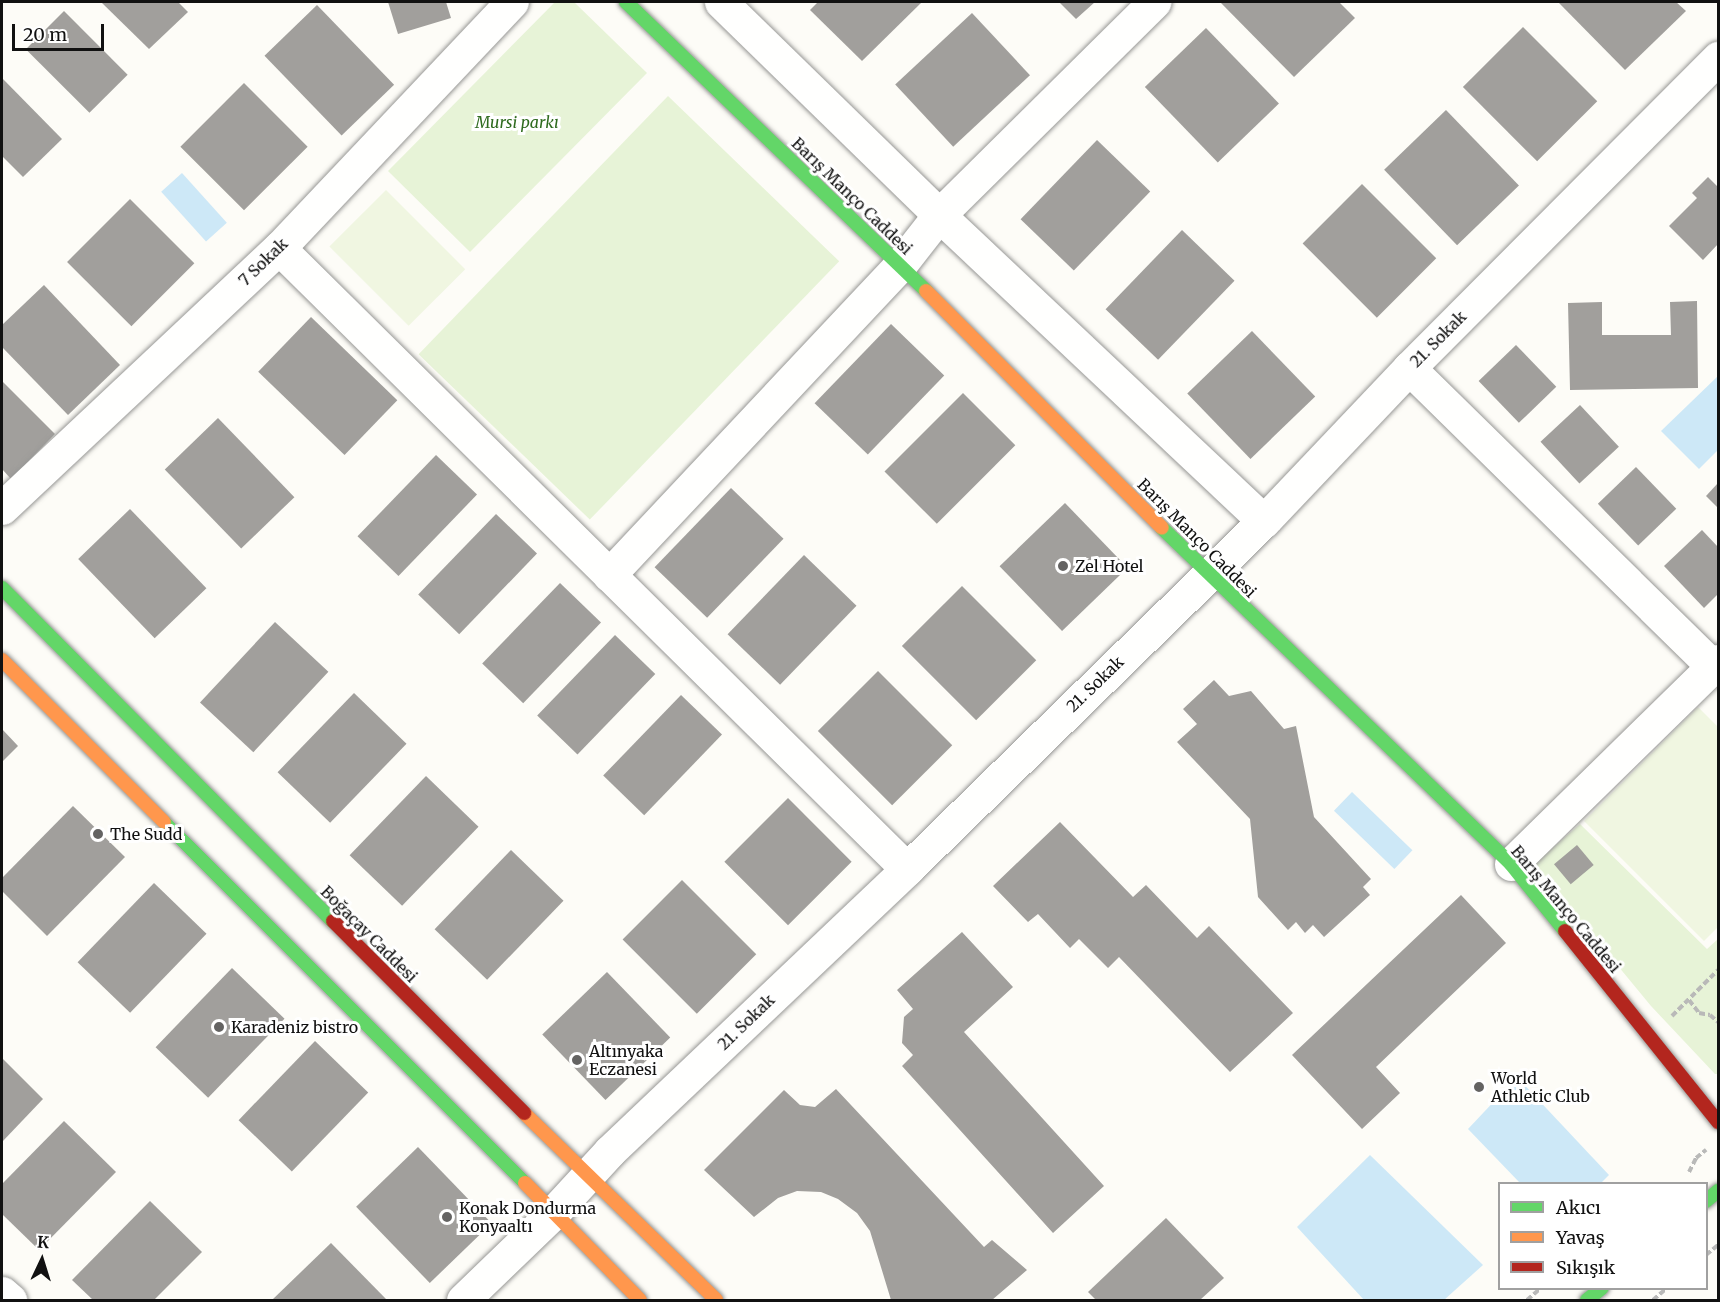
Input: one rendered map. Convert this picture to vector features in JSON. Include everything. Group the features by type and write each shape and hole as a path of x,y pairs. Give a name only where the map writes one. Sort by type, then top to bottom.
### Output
{"main road":[{"name":"Barış Manço Caddesi","path":"626,2 900,265 1208,573 1511,864 1719,1122"},
{"name":"Boğaçay Caddesi","path":"2,588 587,1176 716,1300"},
{"path":"2,660 554,1212 639,1300"},
{"path":"1587,1300 1600,1290"}],"street":[{"name":"7 Sokak","path":"2,508 279,248 512,2"},
{"path":"721,2 939,215 1264,521"},
{"path":"609,575 900,265 939,215 1154,2"},
{"name":"21. Sokak","path":"463,1300 554,1212 587,1176 907,869 1208,573 1264,521 1409,368 1719,58"},
{"path":"279,248 907,869"},
{"path":"1409,368 1716,664 1511,864"},
{"path":"2,1293 10,1300"}],"path":[{"path":"1649,1035 1719,970"},
{"path":"1689,1000 1699,1012 1710,1015 1719,1022"},
{"path":"1688,1174 1696,1158 1711,1146"},
{"path":"1527,1300 1539,1290"},
{"path":"1653,1300 1665,1290"}],"green space":[{"name":"Mursi parkı","path":"555,2 574,2 647,73 470,252 388,171"},
{"path":"668,96 839,261 590,520 419,354"},
{"path":"386,190 465,269 409,326 329,247"},
{"path":"1698,707 1718,727 1718,927 1704,941 1584,821"},
{"path":"1580,824 1707,949 1718,939 1718,1074 1715,1074 1651,1006 1534,864"}],"water":[{"path":"182,173 227,223 206,242 161,192"},
{"path":"1718,376 1718,450 1699,469 1661,431"},
{"path":"1352,792 1412,850 1394,869 1334,811"},
{"path":"1517,1077 1609,1175 1602,1182 1519,1182 1468,1129"},
{"path":"1370,1155 1483,1265 1444,1300 1364,1300 1297,1227"}],"building":[{"path":"101,2 178,2 188,12 149,49"},
{"path":"388,2 446,2 451,18 398,34"},
{"path":"818,2 922,2 862,61 810,10"},
{"path":"1059,2 1095,2 1076,19"},
{"path":"1220,2 1339,2 1355,18 1294,77"},
{"path":"1558,2 1676,2 1686,11 1625,70"},
{"path":"317,5 394,85 342,136 264,56"},
{"path":"64,11 128,75 89,113 26,49"},
{"path":"972,13 1030,75 953,147 895,85"},
{"path":"1523,27 1597,101 1537,161 1463,87"},
{"path":"1206,28 1279,104 1218,163 1145,87"},
{"path":"2,78 62,139 23,177 2,156"},
{"path":"244,83 308,147 244,210 180,147"},
{"path":"1446,110 1519,186 1457,245 1384,170"},
{"path":"1097,140 1150,191 1074,271 1021,219"},
{"path":"1708,177 1717,186 1718,184 1718,244 1703,260 1669,226 1697,198 1692,193"},
{"path":"1362,184 1436,258 1377,318 1303,243"},
{"path":"130,199 194,263 131,326 67,262"},
{"path":"1182,230 1235,281 1158,360 1106,309"},
{"path":"44,285 120,365 68,415 2,347 2,325"},
{"path":"1697,301 1698,388 1570,390 1568,303 1602,302 1602,335 1671,335 1670,302"},
{"path":"311,317 397,400 345,455 258,372"},
{"path":"891,324 944,375 868,455 815,403"},
{"path":"1252,331 1315,396 1250,459 1187,394"},
{"path":"1516,345 1556,387 1519,423 1479,381"},
{"path":"2,381 55,434 11,479 2,469"},
{"path":"963,393 1015,445 937,524 885,471"},
{"path":"1580,405 1619,447 1579,484 1541,442"},
{"path":"218,418 294,497 241,549 165,469"},
{"path":"436,455 477,495 399,576 358,536"},
{"path":"1636,467 1676,509 1638,546 1598,504"},
{"path":"1718,483 1718,508 1706,496"},
{"path":"731,488 784,539 707,618 655,567"},
{"name":"Zel Hotel","path":"1065,503 1128,568 1062,631 1000,566"},
{"path":"130,509 206,588 155,638 78,559"},
{"path":"496,514 537,554 459,634 418,595"},
{"path":"1702,530 1718,547 1718,594 1704,608 1664,566"},
{"path":"804,555 857,606 780,685 728,634"},
{"path":"560,583 601,623 523,703 482,664"},
{"path":"962,586 1036,660 976,720 902,646"},
{"path":"275,622 328,672 253,752 200,702"},
{"path":"615,635 655,674 577,754 537,716"},
{"path":"878,671 952,745 892,805 818,731"},
{"path":"1214,680 1229,696 1251,691 1284,729 1296,726 1314,817 1371,879 1363,887 1370,895 1324,937 1313,925 1305,933 1296,922 1288,930 1258,897 1250,819 1177,742 1197,724 1183,709"},
{"path":"354,693 407,744 330,823 278,772"},
{"path":"681,695 722,735 644,815 603,776"},
{"path":"2,729 18,746 2,762"},
{"path":"426,776 479,827 402,906 350,855"},
{"path":"788,798 852,862 788,925 724,862"},
{"path":"73,806 125,857 47,936 2,891 2,878"},
{"path":"1060,822 1133,897 1146,885 1197,938 1209,926 1293,1013 1230,1072 1119,957 1108,968 1079,939 1070,948 1038,914 1028,922 993,886"},
{"path":"1577,845 1594,865 1571,884 1554,864"},
{"path":"511,850 564,901 487,980 435,929"},
{"path":"682,880 756,954 697,1014 623,939"},
{"path":"154,883 207,934 130,1013 78,962"},
{"path":"1461,895 1506,943 1376,1067 1400,1093 1362,1129 1292,1055"},
{"path":"962,932 1013,987 964,1032 1104,1186 1053,1233 902,1066 913,1055 902,1043 904,1017 913,1009 897,990"},
{"path":"232,968 285,1019 208,1098 156,1047"},
{"path":"607,972 670,1037 605,1100 542,1035"},
{"path":"315,1041 368,1092 292,1172 239,1120"},
{"path":"2,1058 43,1099 2,1142"},
{"path":"836,1089 984,1247 992,1240 1027,1270 992,1300 891,1300 870,1231 857,1213 838,1199 821,1192 797,1191 778,1198 754,1217 704,1170 784,1090 800,1105 815,1107"},
{"path":"64,1121 116,1172 39,1250 2,1214 2,1184"},
{"path":"418,1147 492,1223 430,1283 356,1207"},
{"path":"150,1201 202,1252 154,1300 93,1300 72,1280"},
{"path":"1166,1218 1224,1278 1200,1300 1096,1300 1088,1292"},
{"path":"331,1243 387,1300 272,1300"}],"traffic: fast":[{"path":"626,2 926,291"},
{"path":"1162,528 1511,864 1565,931"},
{"path":"2,588 333,921"},
{"path":"164,822 525,1183"},
{"path":"1708,1199 1718,1191"},
{"path":"1587,1300 1600,1290"}],"traffic: slow":[{"path":"926,291 1162,528"},
{"path":"2,660 164,822"},
{"path":"524,1113 716,1300"},
{"path":"525,1183 640,1300"}],"traffic: jam":[{"path":"333,921 524,1113"},
{"path":"1565,931 1718,1122"}],"place":[{"name":"Zel Hotel","path":"1063,566"},
{"name":"The Sudd","path":"98,834"},
{"name":"Karadeniz bistro","path":"219,1027"},
{"name":"Altınyaka Eczanesi","path":"577,1060"},
{"name":"World Athletic Club","path":"1479,1087"},
{"name":"Konak Dondurma Konyaaltı","path":"447,1217"}]}
